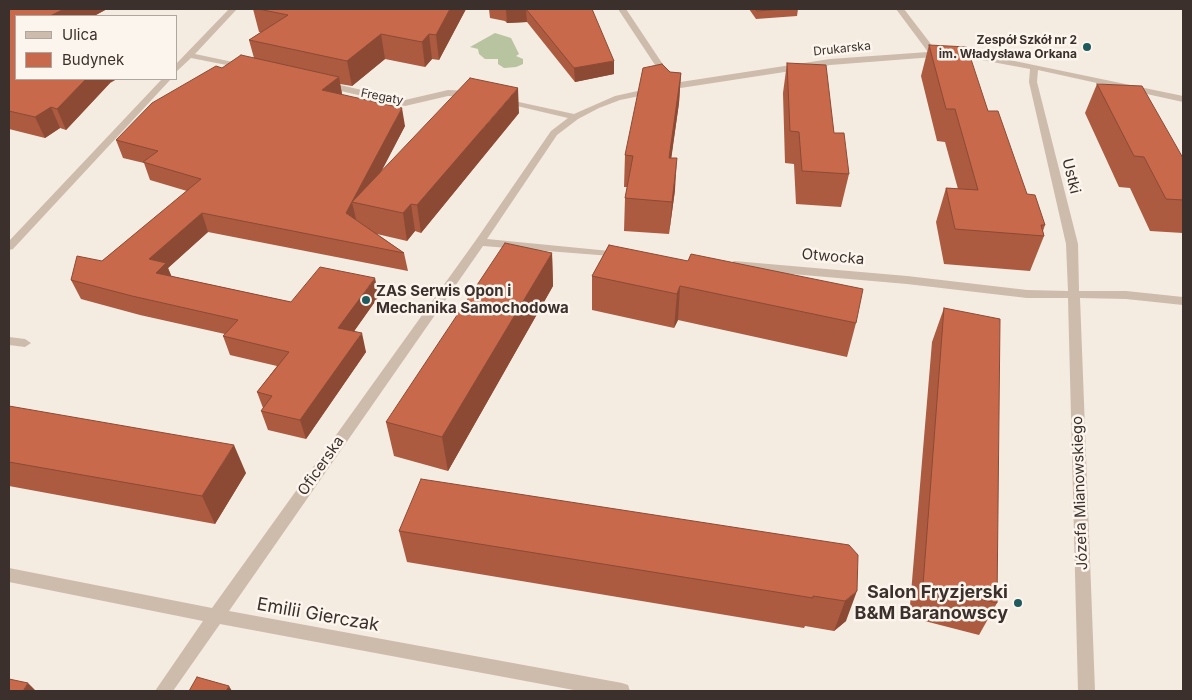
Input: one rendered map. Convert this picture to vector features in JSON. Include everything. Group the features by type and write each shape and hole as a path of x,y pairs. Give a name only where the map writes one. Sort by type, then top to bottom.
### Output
{"street":[{"path":"178,67 233,9"},
{"path":"622,9 674,86"},
{"path":"900,9 934,54"},
{"name":"Drukarska","path":"480,242 554,133 575,117 596,106 618,98 674,86 830,62 934,54 976,56 1183,99"},
{"path":"190,55 250,69"},
{"name":"Ustki","path":"1034,67 1032,82 1072,244 1074,294"},
{"path":"9,247 167,80"},
{"name":"Fregaty","path":"318,84 405,103 448,93 477,95"},
{"path":"495,99 575,117"},
{"path":"480,242 634,256"},
{"name":"Oficerska","path":"164,691 480,242"},
{"name":"Otwocka","path":"722,264 907,280 1027,294 1126,295 1183,301"},
{"name":"Józefa Mianowskiego","path":"1074,294 1087,691"},
{"path":"9,341 25,343"},
{"name":"Emilii Gierczak","path":"9,575 215,616 622,691"}],"green space":[{"path":"495,33 511,38 519,54 516,56 523,59 523,64 504,68 498,64 498,59 485,59 479,54 478,49 470,47"}],"building":[{"path":"9,9 64,9 52,15 15,15 15,80 85,80 57,109 51,107 35,117 9,111"},
{"path":"258,9 450,9 436,35 429,34 422,42 381,34 347,61 249,40 288,15"},
{"path":"526,9 592,9 614,61 574,68"},
{"path":"756,9 783,9 757,11"},
{"path":"929,45 967,47 988,111 998,111 1027,194 1035,195 1045,225 1041,225 1044,236 955,229 946,188 978,190 955,109 946,109"},
{"path":"241,55 339,77 322,90 402,108 346,213 404,253 202,213 149,259 166,263 156,273 291,302 320,267 375,278 338,328 362,333 300,420 261,411 272,396 257,392 289,352 223,336 238,320 71,280 77,256 102,261 201,179 143,162 158,151 116,140 152,103 216,66 222,68"},
{"path":"787,63 826,65 834,133 844,133 849,174 802,171 799,132 790,131"},
{"path":"662,64 670,72 681,73 669,158 677,158 672,202 625,198 633,156 625,155 643,68"},
{"path":"470,78 518,88 417,205 411,204 403,213 352,202"},
{"path":"1097,84 1142,86 1183,158 1183,200 1166,199 1144,157 1134,156"},
{"path":"505,243 552,253 442,437 386,422"},
{"path":"609,245 688,261 691,254 863,289 856,323 680,286 677,294 592,276"},
{"path":"944,308 1000,319 997,603 923,585"},
{"path":"9,406 234,445 202,496 9,462"},
{"path":"421,479 849,545 858,555 857,591 845,601 813,596 813,598 399,531"},
{"path":"197,677 229,686 226,691 189,691"},
{"path":"9,679 28,683 23,691 9,691"}],"place":[{"name":"Zespół Szkół nr 2 im. Władysława Orkana","path":"1087,47"},
{"name":"ZAS Serwis Opon i Mechanika Samochodowa","path":"366,300"},
{"name":"Salon Fryzjerski B&M Baranowscy","path":"1018,603"}]}
